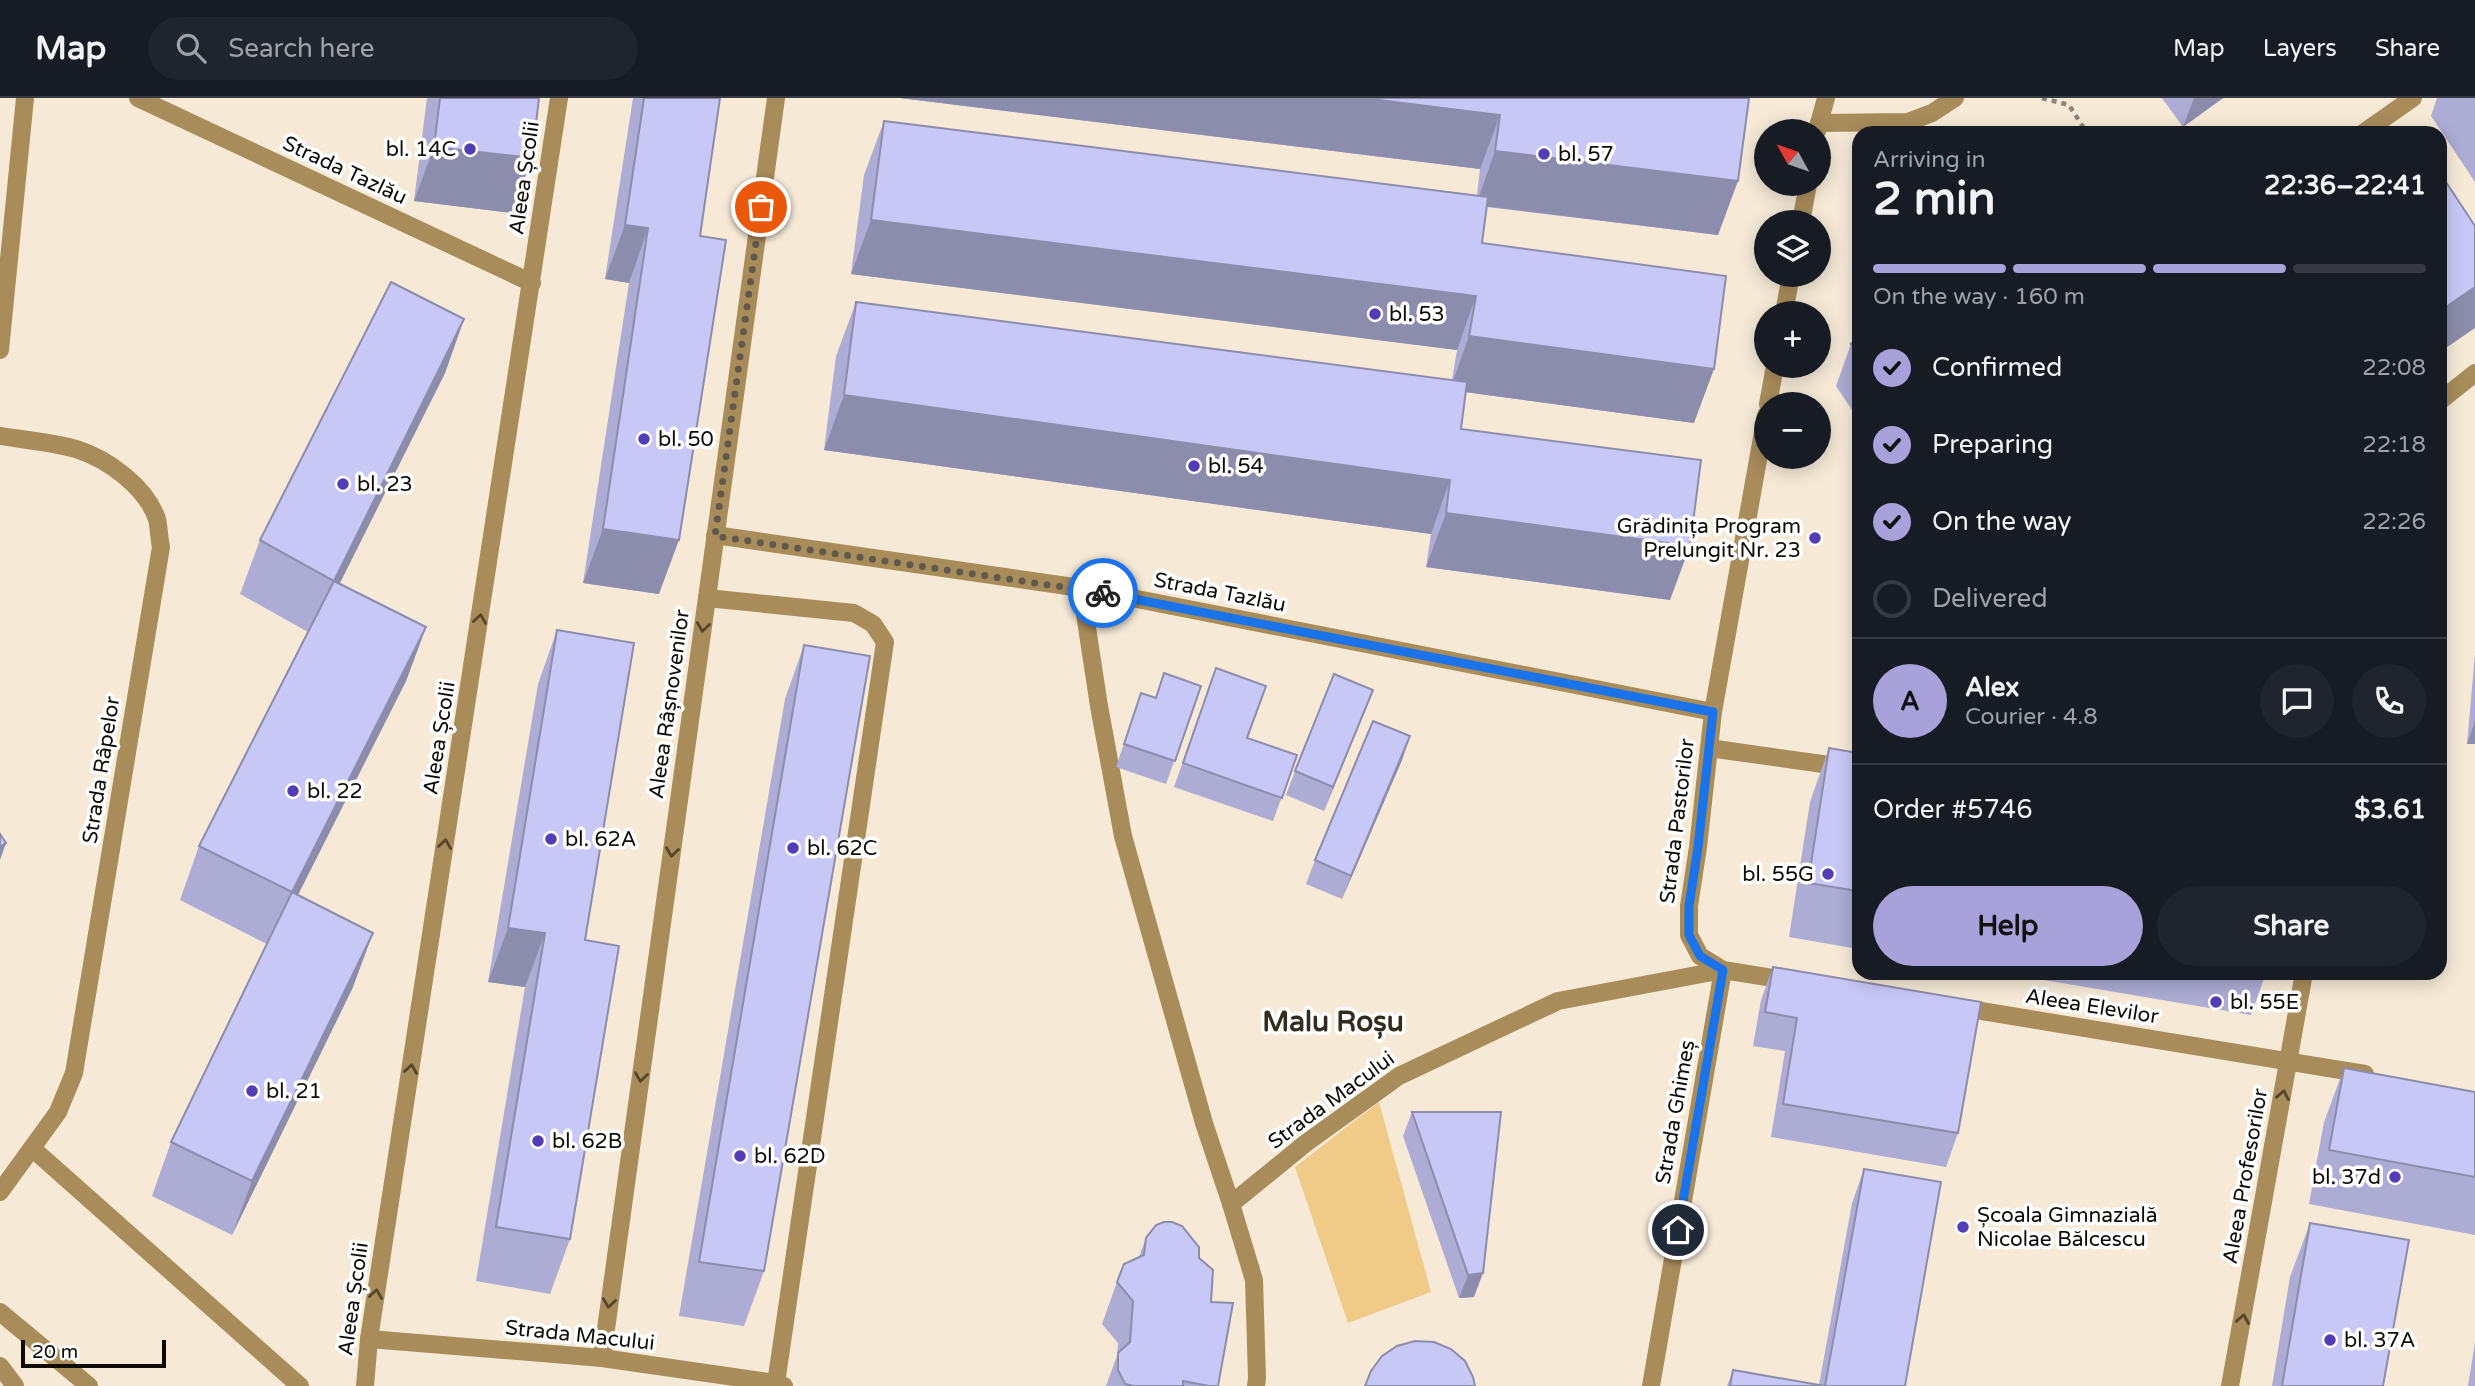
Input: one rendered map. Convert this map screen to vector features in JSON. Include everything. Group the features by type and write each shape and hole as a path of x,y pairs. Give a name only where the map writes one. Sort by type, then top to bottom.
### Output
{"street":[{"path":"0,350 25,98"},
{"name":"Strada Tazlău","path":"138,98 532,283"},
{"name":"Aleea Școlii","path":"365,1386 369,1339 559,98"},
{"name":"Aleea Râșnovenilor","path":"602,1358 776,98"},
{"path":"1820,119 1826,98"},
{"path":"1831,126 1908,122 1932,114 1955,98"},
{"path":"2381,98 2392,113"},
{"path":"2374,126 2413,98"},
{"path":"2447,395 2475,373"},
{"name":"Strada Râpelor","path":"0,436 76,449 100,460 124,476 144,495 157,520 160,547 74,1073 58,1112 0,1192"},
{"name":"Strada Pastorilor","path":"1723,970 1700,956 1689,935 1689,906 1713,712 1756,469"},
{"name":"Strada Tazlău","path":"715,536 1081,588 1713,712"},
{"path":"1081,588 1123,836 1204,1123 1254,1280 1256,1386"},
{"path":"707,598 854,613 873,624 885,642 780,1384"},
{"path":"1709,748 1852,768"},
{"path":"1723,970 1805,983"},
{"name":"Strada Macului","path":"1231,1204 1306,1143 1399,1076 1558,1001 1723,970"},
{"name":"Strada Ghimeș","path":"1651,1386 1723,970"},
{"name":"Aleea Profesorilor","path":"2230,1386 2303,980"},
{"name":"Aleea Elevilor","path":"1944,1005 2289,1061"},
{"path":"2289,1061 2382,1077"},
{"path":"33,1149 300,1386"},
{"path":"0,1312 89,1386"},
{"name":"Strada Macului","path":"369,1339 602,1358 780,1384"},
{"path":"0,1366 15,1386"}],"path":[{"path":"2042,98 2068,105 2082,126"}],"shaded area":[{"path":"1379,1102 1431,1292 1348,1323 1295,1167"}],"building":[{"path":"440,98 539,98 532,158 434,147"},
{"name":"bl. 50","path":"644,98 720,98 700,236 726,240 679,540 603,529 648,228 625,225"},
{"path":"1363,98 1749,98 1738,181 1495,151 1500,115"},
{"path":"884,121 1488,197 1482,243 1726,276 1714,369 1469,336 1476,296 871,220"},
{"path":"2447,184 2475,226 2475,287 2447,306"},
{"name":"bl. 23","path":"391,282 464,319 334,581 260,540"},
{"path":"856,302 1467,382 1461,429 1701,460 1690,546 1446,513 1450,480 844,395"},
{"name":"bl. 22","path":"334,581 426,627 292,892 199,846"},
{"path":"557,630 634,643 585,940 619,946 570,1239 496,1227 545,933 508,928"},
{"path":"804,645 870,656 764,1271 699,1262"},
{"path":"1216,668 1266,686 1247,738 1297,755 1282,798 1183,763"},
{"path":"1164,673 1201,686 1175,761 1124,744 1141,693 1156,698"},
{"path":"1334,674 1373,690 1333,787 1295,771"},
{"path":"1373,721 1410,736 1351,876 1315,860"},
{"path":"1829,748 1852,752 1852,890 1808,883"},
{"path":"0,834 6,843 0,847"},
{"name":"bl. 21","path":"292,892 373,933 252,1181 171,1142"},
{"path":"1773,967 1981,1002 1958,1133 1783,1104 1797,1018 1765,1012"},
{"path":"2344,1068 2475,1092 2475,1177 2329,1150"},
{"path":"1412,1112 1501,1112 1483,1273 1468,1275"},
{"path":"1864,1169 1941,1182 1905,1386 1825,1386"},
{"path":"1164,1222 1182,1226 1199,1247 1199,1258 1213,1270 1211,1302 1233,1303 1218,1386 1183,1381 1183,1386 1134,1386 1125,1384 1118,1370 1118,1353 1130,1342 1133,1301 1117,1282 1124,1264 1144,1255 1146,1238 1156,1225"},
{"path":"2310,1223 2409,1240 2383,1386 2282,1386"},
{"path":"1415,1341 1434,1342 1451,1349 1465,1361 1475,1386 1365,1386 1371,1371 1382,1356 1397,1346"},
{"path":"1733,1370 1825,1386 1730,1386"}],"way so far":[{"path":"761,207 715,536 1103,593"}],"place":[{"name":"bl. 14C","path":"470,149"},
{"name":"bl. 57","path":"1544,154"},
{"name":"bl. 53","path":"1375,314"},
{"name":"bl. 50","path":"644,439"},
{"name":"bl. 54","path":"1194,466"},
{"name":"bl. 23","path":"343,484"},
{"name":"Grădinița Program Prelungit Nr. 23","path":"1815,538"},
{"name":"bl. 22","path":"293,791"},
{"name":"bl. 62A","path":"551,839"},
{"name":"bl. 62C","path":"793,848"},
{"name":"bl. 55G","path":"1828,874"},
{"name":"bl. 55E","path":"2216,1002"},
{"name":"bl. 21","path":"252,1091"},
{"name":"bl. 62B","path":"538,1141"},
{"name":"bl. 62D","path":"740,1156"},
{"name":"bl. 37d","path":"2395,1177"},
{"name":"Școala Gimnazială Nicolae Bălcescu","path":"1963,1227"},
{"name":"bl. 37A","path":"2330,1340"}],"district":[{"name":"Malu Roșu","path":"1333,1021"}],"route":[{"path":"1103,593 1713,712 1689,906 1689,935 1700,956 1723,970 1678,1230"}]}
